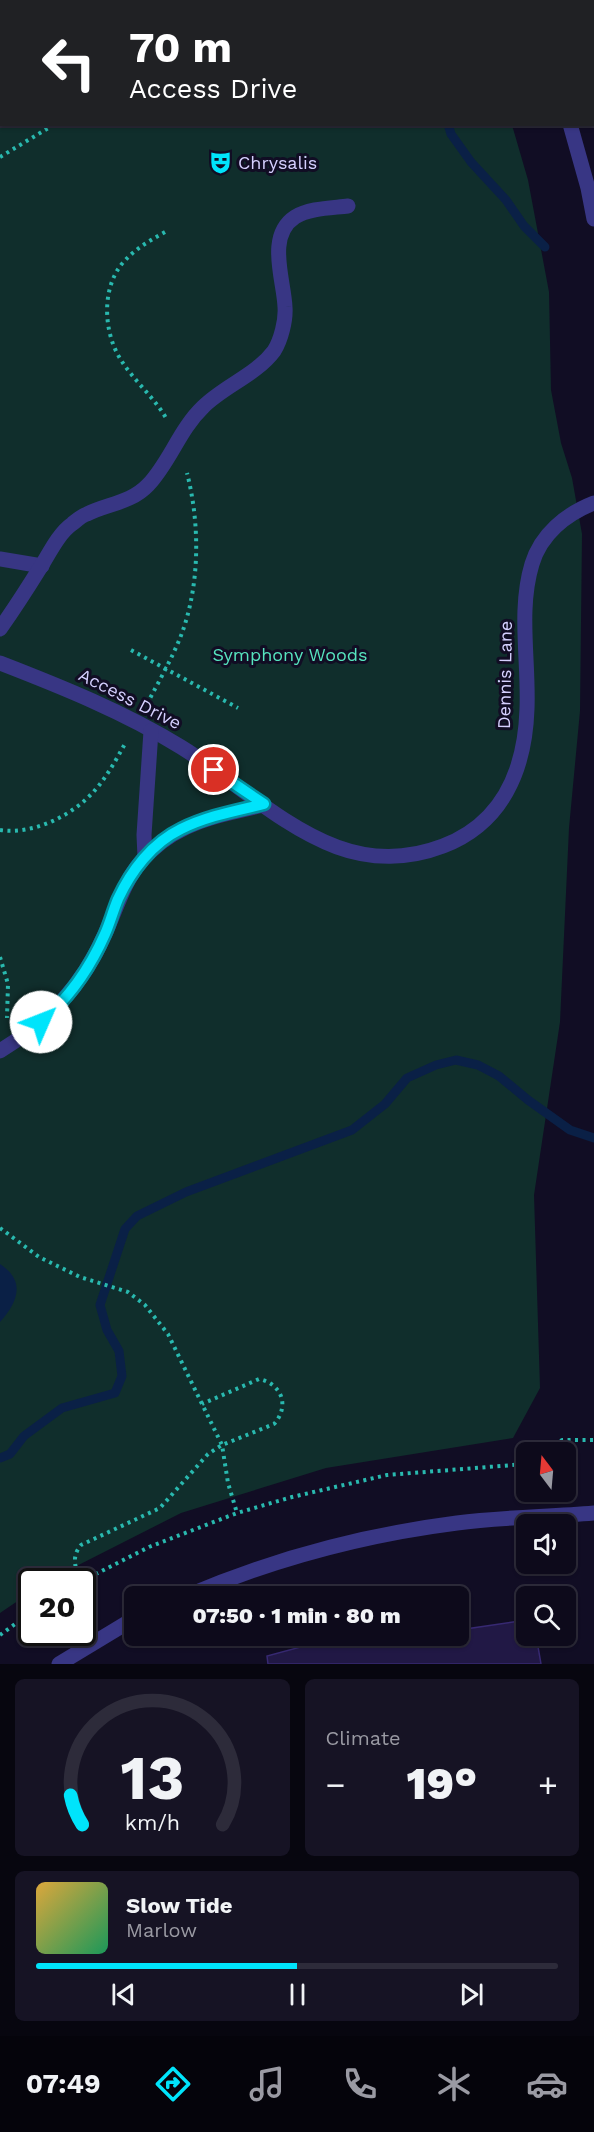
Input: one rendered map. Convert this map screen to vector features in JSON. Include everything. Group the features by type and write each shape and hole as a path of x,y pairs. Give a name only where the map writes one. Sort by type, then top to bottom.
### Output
{"street":[{"path":"571,126 591,187 594,219"},
{"path":"0,629 68,526 86,514 130,499 146,488 161,471 184,429 200,409 217,394 261,364 274,350 282,332 285,309 278,267 279,248 285,228 295,217 309,212 348,206"},
{"name":"Dennis Lane","path":"264,804 301,830 338,848 374,856 404,857 432,850 455,842 477,829 491,815 514,778 521,752 527,710 525,623 527,590 532,563 540,546 566,516 594,503"},
{"path":"0,559 42,566"},
{"name":"Access Drive","path":"0,663 66,689 144,727 181,747 264,804"},
{"path":"144,727 145,857"},
{"path":"1,1050 26,1035 57,1009 82,978 105,934 130,875 151,850 179,830 212,816 264,804"},
{"path":"215,1586 298,1556 350,1541 460,1523 594,1513"},
{"path":"59,1664 124,1625"}],"path":[{"path":"0,157 53,126"},
{"path":"0,830 10,832 39,826 68,813 95,790 144,727 165,668 182,633 192,597 196,555 190,487 177,442 161,410 121,360 112,341 107,322 111,284 120,266 148,241 165,232"},
{"path":"131,650 238,708"},
{"path":"0,957 8,984 8,1007 1,1050"},
{"path":"0,1228 39,1257 80,1277 128,1292 145,1305 168,1335 222,1445 228,1483 237,1513"},
{"path":"76,1568 74,1561 81,1545 160,1508 208,1454 222,1445 274,1424 280,1418 283,1410 276,1385 259,1379 202,1404"},
{"path":"560,1442 562,1440 594,1440"},
{"path":"96,1574 149,1547 237,1513 292,1497 387,1475 516,1465"},
{"path":"0,1635 18,1622"}],"green space":[{"name":"Symphony Woods","path":"0,126 512,126 528,180 549,292 551,390 561,443 572,478 582,534 580,711 569,828 560,1022 534,1195 540,1388 513,1438 326,1468 181,1513 73,1568 18,1568 18,1601 0,1613"}],"water":[{"path":"0,1264 14,1277 16,1292 11,1307 0,1322"}],"building":[{"path":"516,1621 516,1646 538,1646 541,1664 268,1664 267,1656 304,1646 469,1646 469,1629"}],"waterway":[{"path":"449,126 451,134 471,162 506,200 524,226 545,247"},
{"path":"0,1458 10,1454 24,1436 62,1408 115,1393 122,1376 119,1351 107,1330 100,1305 125,1229 137,1216 186,1192 352,1130 385,1104 407,1078 436,1065 456,1060 478,1065 499,1076 570,1130 594,1138"}],"place":[{"name":"Chrysalis","path":"220,163"}],"route":[{"path":"41,1022 57,1009 82,978 105,934 117,900 130,875 151,850 179,830 212,816 264,804 214,770"}]}
